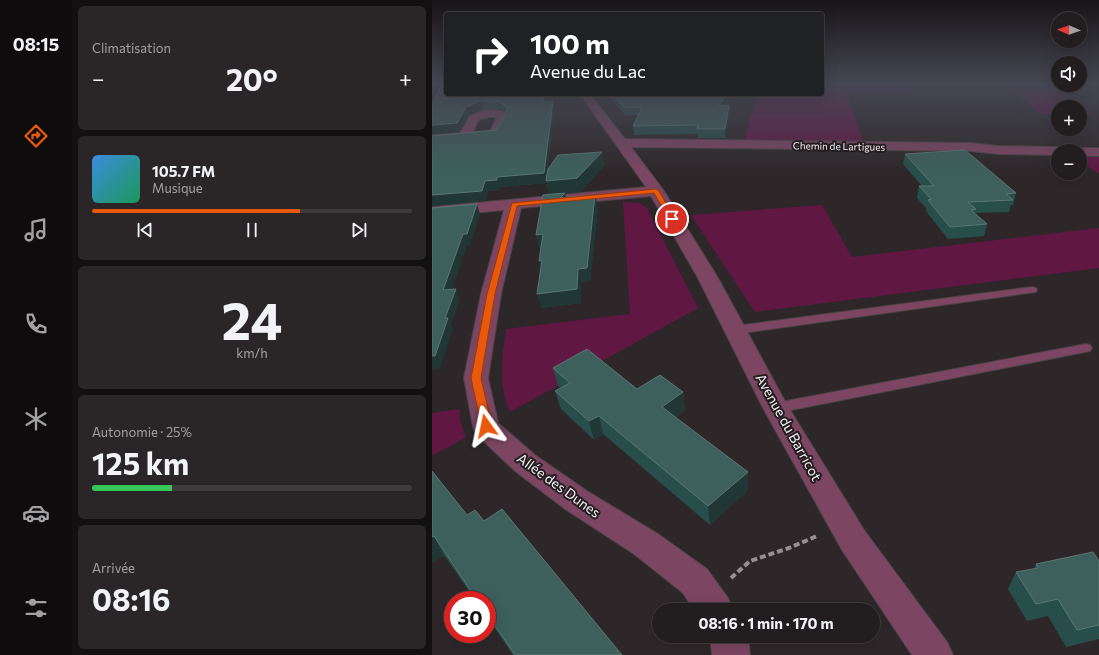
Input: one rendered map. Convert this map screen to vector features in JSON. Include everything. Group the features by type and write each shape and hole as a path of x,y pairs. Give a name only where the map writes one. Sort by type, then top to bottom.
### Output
{"street":[{"name":"Avenue du Barricot","path":"599,114 656,191 708,278 776,408 843,524 934,655"},
{"path":"432,138 465,136"},
{"name":"Chemin de Lartigues","path":"620,143 971,147 999,150 1051,151"},
{"path":"1087,152 1099,152"},
{"path":"432,212 656,191"},
{"name":"Allée des Dunes","path":"514,204 491,294 476,378 486,426 525,463 576,500 646,544 695,581 710,603"},
{"path":"730,643 731,655"}],"lane":[{"path":"736,330 1032,290"},
{"path":"776,408 1086,348"}],"path":[{"path":"713,603 750,561 789,548 843,524"}],"shaded area":[{"path":"752,114 854,114 865,145 744,142"},
{"path":"1087,156 1099,156 1099,174 1087,166"},
{"path":"623,202 639,203 647,208 698,308 510,412 506,402 502,381 502,360 506,329 630,314"},
{"path":"822,205 852,257 1099,228 1099,268 755,312 691,215"},
{"path":"459,409 461,423 466,437 432,456 432,413"}],"building":[{"path":"432,114 462,114 457,123 432,125"},
{"path":"505,114 551,114 544,173 497,177 497,180 485,181 482,191 432,195 432,136 497,130"},
{"path":"639,114 728,114 725,129 697,129 698,125 633,126"},
{"path":"965,150 1016,193 1006,194 1013,200 968,202 976,209 971,210 987,224 950,227 928,200 931,199 919,186 934,186 905,154"},
{"path":"602,152 577,178 546,181 548,169 558,155"},
{"path":"565,193 560,198 595,195 587,268 578,269 577,289 537,294 542,260 539,261 543,234 536,235 543,195"},
{"path":"477,204 467,234 463,234 443,290 456,289 445,318 448,318 435,356 432,356 432,208"},
{"path":"587,349 637,389 660,375 683,392 662,407 748,472 708,506 599,416 589,421 555,391 570,383 553,368"},
{"path":"432,471 467,515 475,510 484,521 502,509 622,655 515,655 496,627 496,591 471,591 434,536 432,537"},
{"path":"1093,552 1099,561 1099,625 1077,630 1058,599 1036,604 1016,572 1038,568 1036,564"}],"route":[{"path":"486,426 476,378 491,294 514,204 656,191 672,219"}]}
